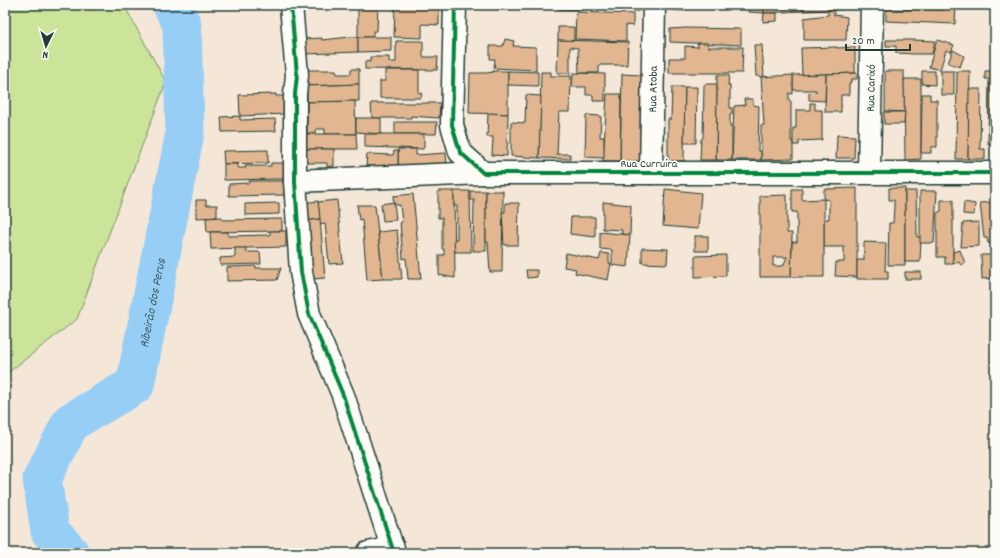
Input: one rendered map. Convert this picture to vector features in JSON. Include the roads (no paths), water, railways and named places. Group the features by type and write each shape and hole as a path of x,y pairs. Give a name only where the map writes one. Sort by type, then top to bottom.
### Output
{"street":[{"path":"291,5 297,75 295,94 295,181 301,272 309,314 343,395 394,550 368,553"},
{"path":"455,5 452,125 460,152 483,173"},
{"name":"Rua Atoba","path":"651,173 654,5"},
{"name":"Rua Carixó","path":"869,172 872,5"},
{"name":"Rua Curruira","path":"295,181 483,173 995,173"}],"waterway":[{"name":"Ribeirão dos Perus","path":"70,553 50,531 42,479 71,422 135,385 185,133 182,25 172,5"}]}
